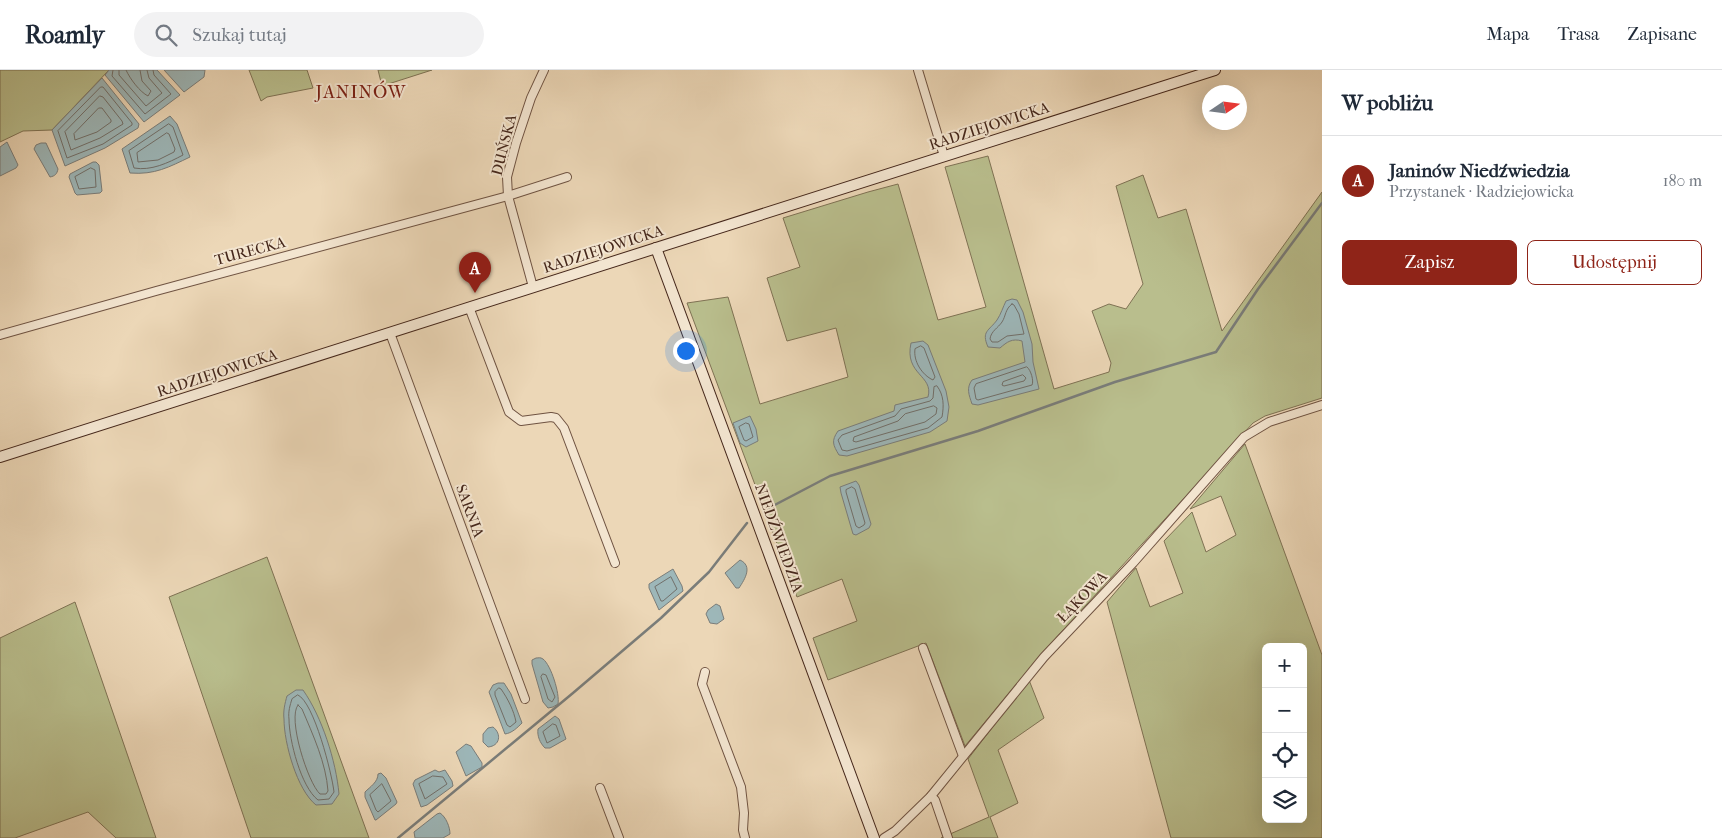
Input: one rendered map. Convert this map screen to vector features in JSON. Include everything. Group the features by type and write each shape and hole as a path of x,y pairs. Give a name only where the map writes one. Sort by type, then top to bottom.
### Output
{"main road":[{"name":"RADZIEJOWICKA","path":"0,457 1214,70"},
{"name":"NIEDŹWIEDZIA","path":"656,248 874,838"}],"street":[{"name":"DUŃSKA","path":"534,287 508,196 507,177 531,98 544,70"},
{"path":"918,70 944,156"},
{"name":"TURECKA","path":"0,336 156,291 508,196 567,177"},
{"path":"470,308 509,412 521,421 545,416 556,418 564,428 615,563"},
{"name":"SARNIA","path":"390,333 525,698"},
{"name":"ŁĄKOWA","path":"884,838 895,831 931,796 1044,657 1133,563 1244,437 1269,422 1322,405"},
{"path":"923,648 963,756"},
{"path":"705,672 702,684 740,787 745,838"},
{"path":"600,788 619,838"},
{"path":"931,796 935,800 948,838"}],"green space":[{"path":"0,70 109,70 52,130 23,131 0,142"},
{"path":"249,70 307,70 313,88 267,97 261,101"},
{"path":"378,70 432,70 382,86"},
{"path":"988,156 1054,389 1109,372 1111,363 1092,311 1109,304 1126,309 1143,284 1116,186 1143,175 1158,218 1186,209 1222,331 1322,192 1322,398 1265,416 1253,423 1043,652 965,746 926,643 828,680 813,638 857,621 842,579 797,597 687,303 728,297 760,404 848,377 836,328 787,341 767,278 800,267 783,218 898,184 938,320 986,307 945,167"},
{"path":"1245,444 1322,655 1322,838 1171,838 1107,602 1136,568 1150,607 1183,593 1164,541 1192,512 1206,552 1236,535 1221,496 1190,509"},
{"path":"267,557 369,838 251,838 169,597"},
{"path":"75,602 156,838 116,838 88,812 15,838 0,838 0,638"},
{"path":"1029,680 1044,718 998,750 1018,803 990,817 998,838 941,838 989,817 968,759"}],"water":[{"path":"109,70 157,70 180,95 144,122 105,75"},
{"path":"164,70 205,70 204,77 184,92"},
{"path":"102,78 139,124 138,128 105,148 65,166 52,130"},
{"path":"170,116 177,124 190,157 168,167 147,173 130,173 122,149"},
{"path":"7,142 18,165 16,168 0,176 0,147"},
{"path":"46,143 58,169 56,175 52,177 50,177 34,149 36,145"},
{"path":"93,162 99,165 102,191 100,193 77,195 69,177 70,174"},
{"path":"1017,300 1023,312 1032,344 1033,362 1039,389 978,405 972,404 969,389 972,380 1025,362 1022,341 1010,341 1000,348 988,347 985,338 987,332 1001,313 1006,301"},
{"path":"923,341 928,345 946,391 949,407 947,421 930,432 847,456 839,455 834,443 834,438 838,431 894,411 895,405 928,397 929,390 927,384 915,368 910,354 911,343"},
{"path":"750,416 756,429 758,441 746,447 740,443 733,423"},
{"path":"856,481 859,485 871,524 869,528 856,535 853,534 840,487"},
{"path":"740,560 746,566 747,573 739,588 736,588 725,573"},
{"path":"673,569 683,591 659,610 649,584"},
{"path":"716,604 720,606 724,619 717,624 710,623 706,614"},
{"path":"541,658 546,662 554,680 558,694 558,704 553,707 548,708 543,702 532,664 532,660"},
{"path":"504,683 511,694 522,723 505,734 489,692 493,685"},
{"path":"296,690 303,690 310,701 327,740 335,768 339,794 332,804 316,805 309,798 298,778 289,753 285,729 285,704 287,696"},
{"path":"555,716 559,719 566,739 550,748 545,748 539,739 538,729"},
{"path":"493,727 499,736 495,744 488,747 483,742 483,734 488,728"},
{"path":"466,744 471,746 482,763 482,767 466,776 456,752"},
{"path":"435,770 439,772 445,770 453,786 427,805 421,807 413,784 415,780"},
{"path":"381,773 386,778 397,802 375,820 365,797 365,792 375,782 378,774"},
{"path":"440,813 447,822 450,834 443,838 415,838 414,832"}],"waterway":[{"path":"765,510 830,476 978,431 1115,382 1216,352 1258,289 1322,203"},
{"path":"398,838 661,618 709,572 747,523"}],"place":[{"name":"Janinów Niedźwiedzia","path":"475,293"}],"district":[{"name":"JANINÓW","path":"361,92"}]}
